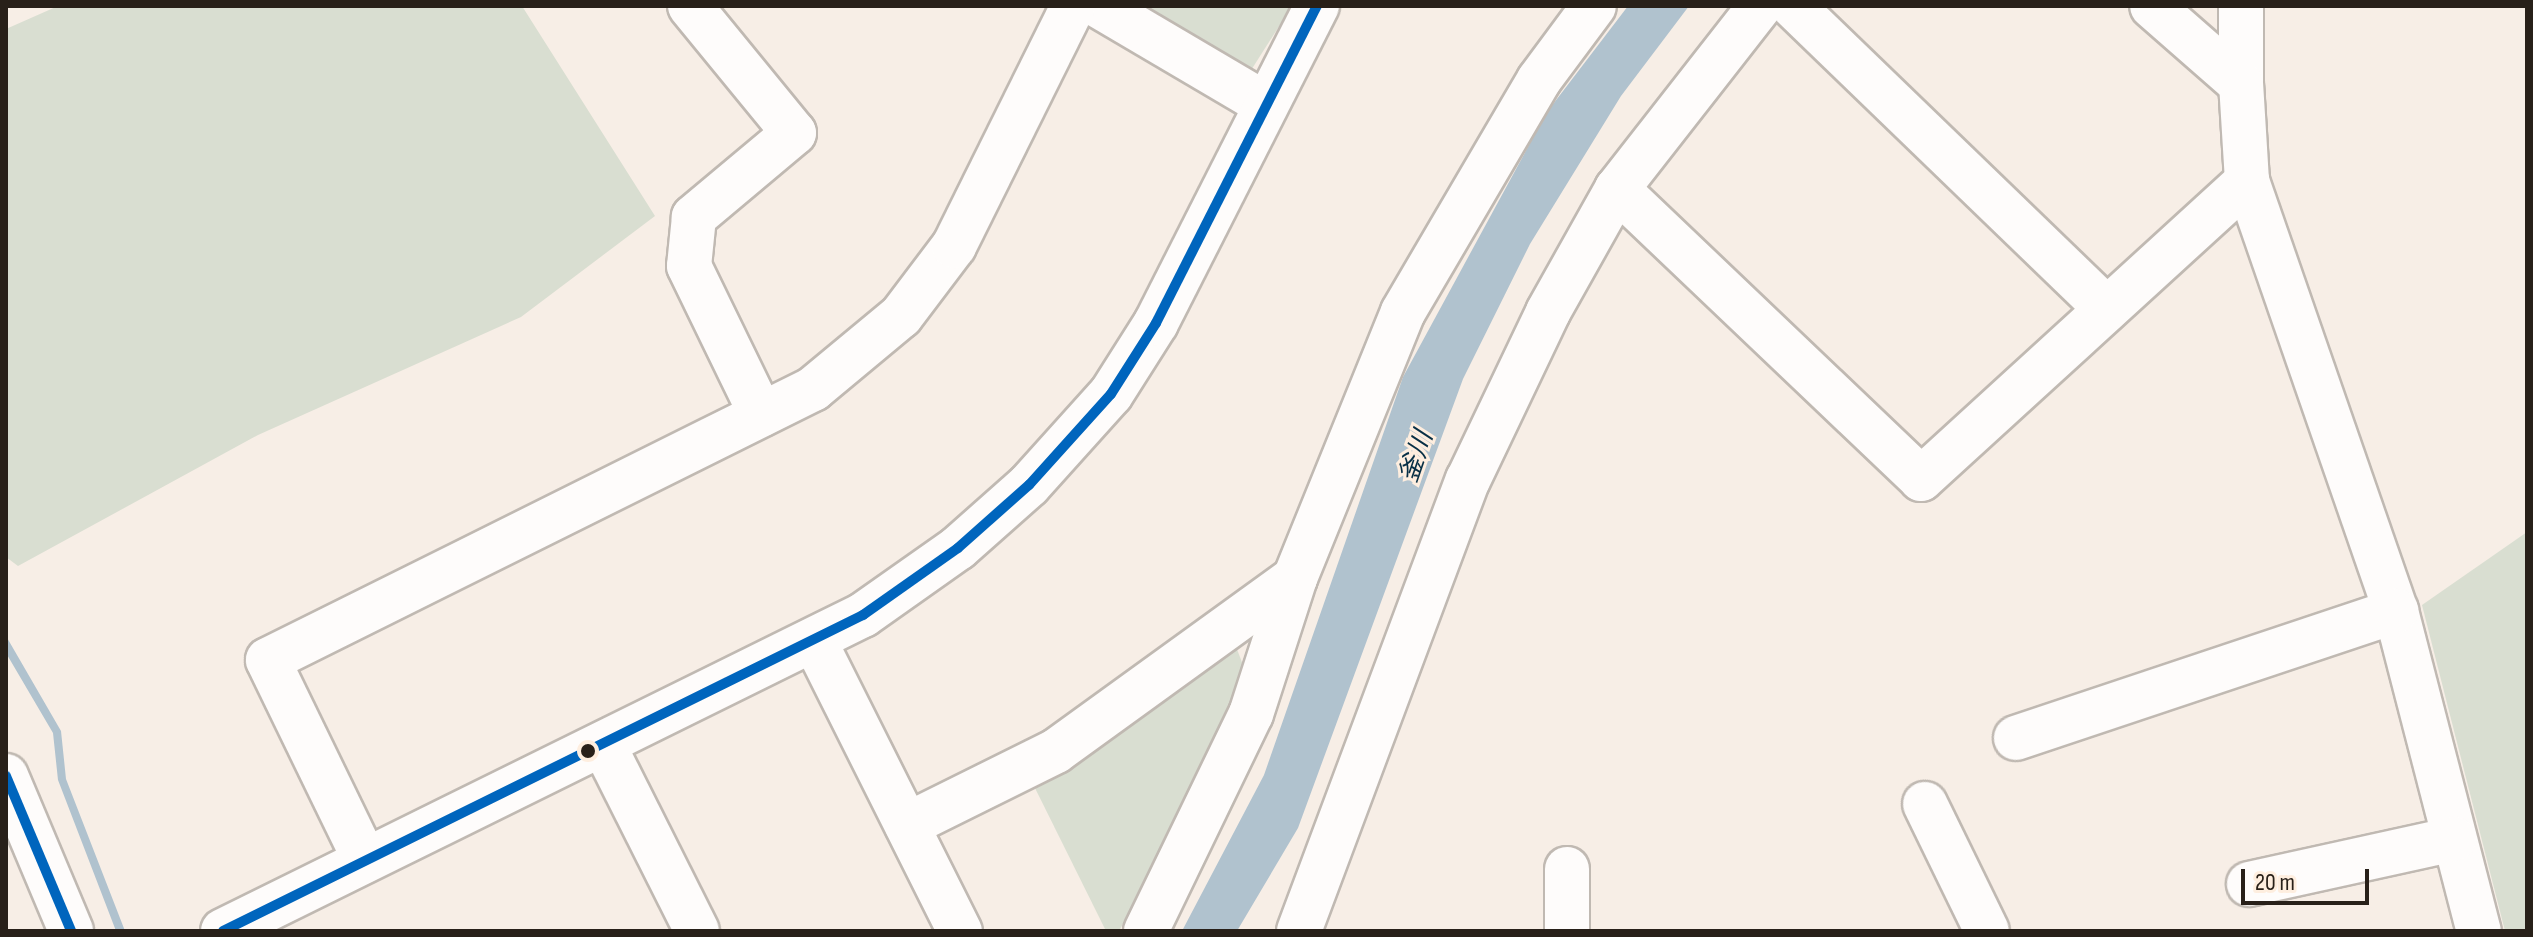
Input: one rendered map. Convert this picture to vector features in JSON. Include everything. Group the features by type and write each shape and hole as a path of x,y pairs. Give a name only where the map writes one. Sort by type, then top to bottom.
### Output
{"street":[{"path":"690,6 794,133 694,217 689,266 761,414"},
{"path":"365,860 268,660 813,389 901,316 954,246 1073,6"},
{"path":"1099,6 1264,103"},
{"path":"223,931 814,640 958,548 1029,485 1111,394 1156,323 1264,103 1317,6"},
{"path":"1146,931 1251,714 1295,578 1403,312 1539,80 1594,6"},
{"path":"1308,927 1468,480 1617,189 1760,6"},
{"path":"1793,6 2107,309"},
{"path":"2152,6 2241,84"},
{"path":"2241,6 2241,84 2247,181 2396,611 2479,931"},
{"path":"1617,189 1921,479 2247,181"},
{"path":"907,825 1056,751 1295,578"},
{"path":"2016,738 2396,611"},
{"path":"814,640 960,931"},
{"path":"603,744 697,931"},
{"path":"6,776 71,931"},
{"path":"1925,804 1987,931"},
{"path":"2249,884 2454,839"},
{"path":"1567,869 1567,931"}],"shaded area":[{"path":"58,6 522,6 655,216 521,317 258,435 18,566 6,557 6,29"},
{"path":"1141,6 1292,6 1248,75"},
{"path":"2527,532 2527,931 2505,931 2422,605"},
{"path":"1233,639 1245,670 1168,844 1119,931 1106,931 1031,780"}],"water":[{"name":"釜川","path":"1628,6 1689,6 1621,96 1530,244 1463,379 1298,828 1237,931 1182,931 1264,775 1403,377 1547,112"},
{"path":"6,636 61,731 66,779 125,931 116,931 58,780 53,733 6,653"}],"transit line":[{"path":"223,931 863,615 958,548 1029,485 1111,394 1156,323 1317,6"},
{"path":"6,776 71,931"}]}
